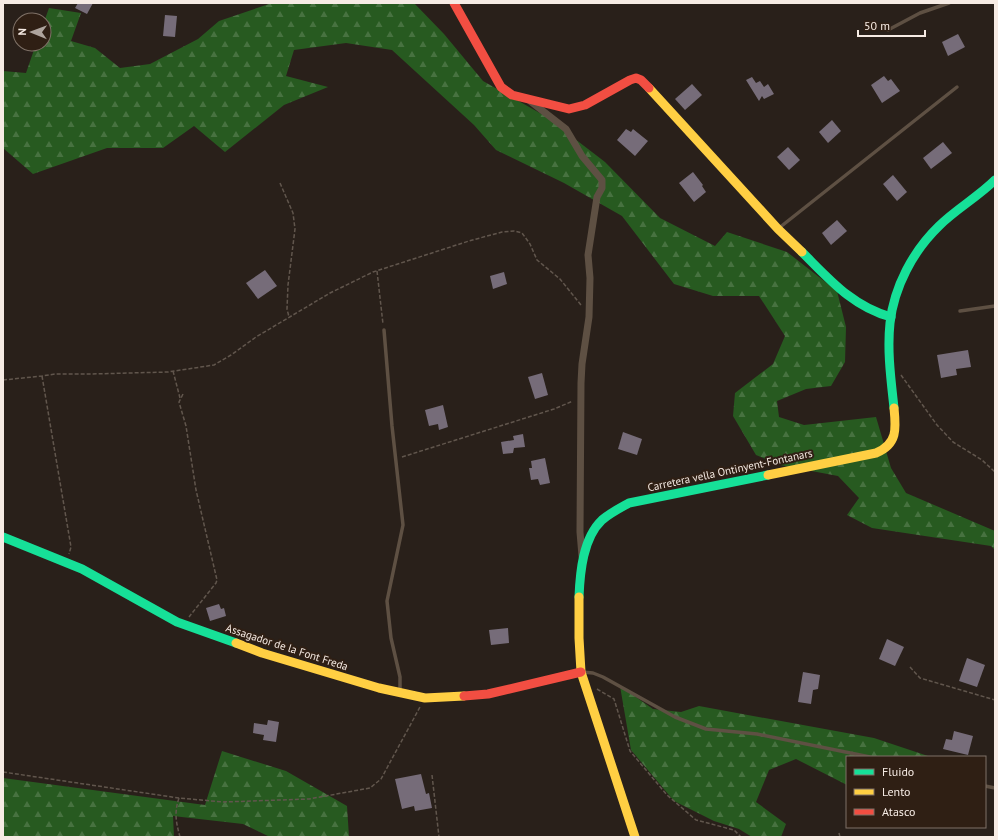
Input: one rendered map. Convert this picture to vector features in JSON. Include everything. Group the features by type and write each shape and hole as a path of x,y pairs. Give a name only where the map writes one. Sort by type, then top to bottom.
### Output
{"street":[{"path":"454,3 501,87 512,95 569,108 577,108 585,106 630,80 636,78 641,80 778,229 853,300 876,312 891,317"},
{"path":"527,99 566,129 582,156 602,180 602,188 597,197 588,255 590,278 590,317 582,364 580,398 580,532 583,561"},
{"name":"Carretera vella Ontinyent-Fontanars","path":"635,837 581,672 578,644 579,604 583,561 587,544 592,532 598,524 614,511 629,503 885,450 891,444 894,436 895,423 890,347 890,322 895,301 907,269 921,248 939,226 995,180"},
{"name":"Assagador de la Font Freda","path":"3,537 82,569 182,624 262,653 400,693 425,698 488,694 581,672"}],"lane":[{"path":"888,30 920,13 949,3"},
{"path":"778,229 957,87"},
{"path":"960,312 995,306"},
{"path":"384,330 403,525 387,601 392,638 400,677 400,693"},
{"path":"581,672 593,673 676,717 706,729 757,734 865,756"}],"path":[{"path":"280,183 293,213 295,229 287,309 289,317"},
{"path":"3,380 55,374 173,371 214,365 256,337 330,293 377,271 469,241 502,232 514,231 522,233 530,244 537,260 560,279 581,305"},
{"path":"377,271 384,330"},
{"path":"173,371 181,399"},
{"path":"901,375 937,425 953,442 982,460 995,472"},
{"path":"42,376 71,547 66,563"},
{"path":"182,624 217,580 196,490 186,426 179,402 183,394"},
{"path":"396,459 554,409 580,398"},
{"path":"910,667 920,678 995,700"},
{"path":"584,683 600,690 614,699 630,751 667,795 696,820 734,830 741,837"},
{"path":"3,772 179,798 223,802 309,799 370,788 381,780 425,698"},
{"path":"432,775 439,837"},
{"path":"179,798 175,809 176,823 180,837"},
{"path":"839,833 840,837"}],"green space":[{"path":"272,3 414,3 444,34 483,81 545,116 605,162 660,218 715,246 727,232 787,252 837,291 846,327 845,362 831,386 806,389 777,401 779,417 804,425 876,417 891,468 906,493 995,531 995,550 991,546 872,528 847,515 859,498 838,476 780,465 756,455 733,416 735,393 773,364 785,336 759,296 713,296 674,284 622,216 564,183 496,150 474,125 392,50 346,43 294,50 286,76 328,87 284,105 225,152 194,126 163,148 107,148 33,174 3,148 3,71 26,73 33,52 52,52 52,12 48,12 49,8 81,13 71,41 95,48 120,68 150,64 198,39 219,21"},
{"path":"620,686 653,709 681,712 699,706 874,738 928,756 846,756 846,784 796,759 769,770 756,802 786,824 781,837 752,837 739,829 714,821 674,801 631,750"},
{"path":"222,751 286,771 347,806 349,837 270,837 243,824 173,816 174,837 3,837 3,778 205,805"}],"building":[{"path":"78,3 93,3 87,14 75,8"},
{"path":"165,15 177,16 175,37 163,36"},
{"path":"958,34 965,47 948,56 942,42"},
{"path":"884,76 888,81 891,79 900,91 882,103 871,85"},
{"path":"752,77 756,83 760,81 764,87 768,84 774,94 764,99 762,96 759,101 746,80"},
{"path":"692,84 702,95 685,110 675,99"},
{"path":"832,120 841,131 828,143 819,132"},
{"path":"626,129 631,132 633,129 648,141 635,156 617,140"},
{"path":"943,142 952,153 931,169 923,158"},
{"path":"788,147 800,160 789,170 777,157"},
{"path":"693,172 703,185 702,186 706,192 694,202 679,183"},
{"path":"893,175 907,192 897,201 883,184"},
{"path":"837,220 847,231 831,245 822,233"},
{"path":"265,270 277,286 258,299 246,283"},
{"path":"504,272 507,284 493,289 490,276"},
{"path":"968,350 971,367 956,369 957,375 941,378 937,355"},
{"path":"542,373 548,395 535,399 528,377"},
{"path":"443,405 448,427 439,430 438,424 429,426 425,410"},
{"path":"623,432 642,439 637,455 618,449"},
{"path":"523,434 525,447 514,448 513,453 503,454 501,442 514,440 513,436"},
{"path":"545,458 550,483 540,485 538,479 531,480 529,468 532,468 531,461"},
{"path":"219,604 221,609 224,608 226,616 210,621 206,608"},
{"path":"508,628 509,643 491,645 489,630"},
{"path":"887,639 904,647 895,666 879,659"},
{"path":"967,658 985,665 977,687 959,681"},
{"path":"803,672 820,675 818,689 813,690 811,704 798,702"},
{"path":"268,720 279,722 276,742 263,740 264,735 253,733 254,723 267,725"},
{"path":"954,731 973,736 968,755 943,749 946,739 952,740"},
{"path":"421,774 426,794 429,793 432,808 415,811 414,806 402,809 395,779"}],"traffic: fast":[{"path":"894,408 889,334 892,310 900,283 913,258 939,226 995,180"},
{"path":"802,252 842,291 865,306 891,317"},
{"path":"579,597 580,577 587,546 596,527 602,520 612,513 629,503 768,475"},
{"path":"3,537 82,569 177,622 236,643"}],"traffic: slow":[{"path":"649,88 778,229 802,252"},
{"path":"768,475 876,453 888,445 892,440 895,429 894,408"},
{"path":"579,597 581,672 635,837"},
{"path":"236,643 262,653 379,688 425,698 464,696"}],"traffic: jam":[{"path":"454,3 501,87 512,95 569,109 585,105 636,78 641,80 649,88"},
{"path":"464,696 488,694 581,672"}]}
